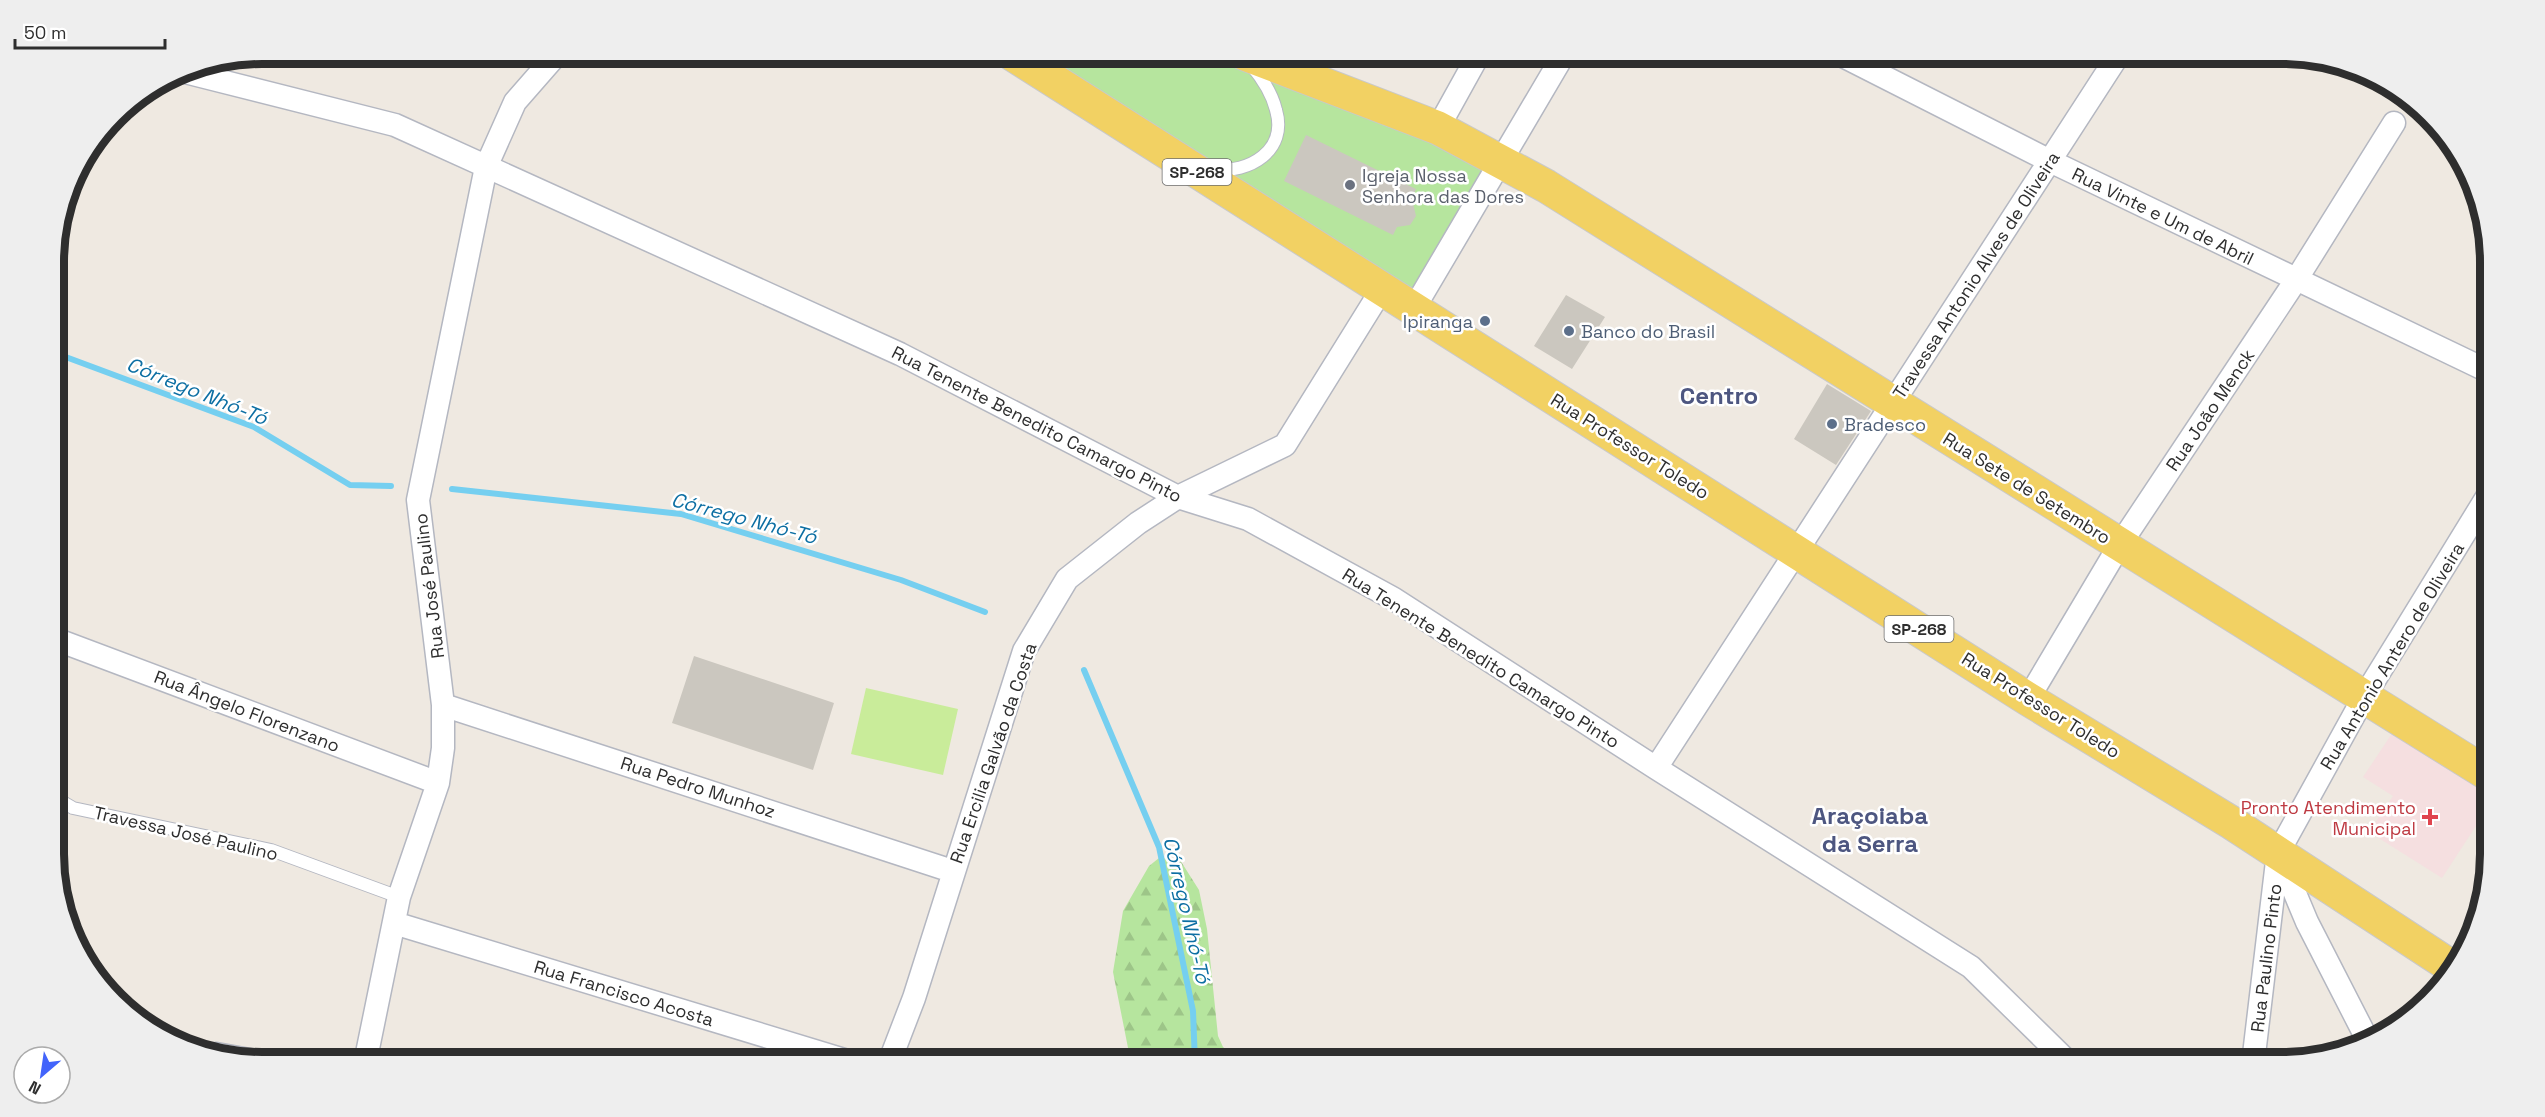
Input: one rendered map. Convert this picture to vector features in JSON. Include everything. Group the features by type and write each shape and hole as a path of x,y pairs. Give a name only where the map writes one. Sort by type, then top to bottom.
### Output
{"main road":[{"name":"SP-268","path":"1028,64 1382,289"},
{"name":"Rua Sete de Setembro","path":"1269,64 1438,128 1546,186 2480,769"},
{"name":"Rua Professor Toledo","path":"1382,289 1797,550 2028,699 2278,853 2447,964"}],"street":[{"name":"Rua José Paulino","path":"367,1052 399,897 438,783 443,748 443,705 418,500 486,167 515,102 548,64"},
{"path":"1438,128 1473,64"},
{"path":"1413,310 1558,64"},
{"name":"Rua Vinte e Um de Abril","path":"1859,64 2050,161 2480,367"},
{"name":"Travessa Antonio Alves de Oliveira","path":"1656,768 2113,64"},
{"name":"Rua Tenente Benedito Camargo Pinto","path":"200,75 395,125 900,354 1178,497 1248,519 1394,599 1971,967 2058,1052"},
{"name":"Rua João Menck","path":"2028,699 2120,546 2296,280 2394,123"},
{"name":"Rua Ercilia Galvão da Costa","path":"893,1052 914,998 952,871 1024,651 1067,579 1138,523 1178,497 1285,445 1382,289"},
{"name":"Rua Antonio Antero de Oliveira","path":"2278,853 2364,697 2480,508"},
{"name":"Rua Ângelo Florenzano","path":"64,643 438,783"},
{"name":"Rua Pedro Munhoz","path":"443,705 814,824 952,871"},
{"path":"2278,853 2307,922 2365,1034"},
{"name":"Rua Paulino Pinto","path":"2254,1052 2278,853"},
{"name":"Rua Francisco Acosta","path":"394,923 818,1052"}],"lane":[{"path":"1189,166 1228,171 1245,168 1258,162 1269,150 1277,133 1277,112 1271,94 1251,64"},
{"name":"Travessa José Paulino","path":"64,803 73,808 271,850 399,897"}],"shaded area":[{"name":"Pronto Atendimento Municipal","path":"2393,732 2480,787 2480,820 2442,878 2369,832 2393,796 2363,777"}],"green space":[{"path":"1039,64 1258,64 1495,163 1411,303"},
{"path":"866,688 958,709 943,775 851,754"},
{"path":"1159,858 1180,860 1199,890 1207,929 1218,1036 1223,1047 1229,1052 1129,1052 1113,972 1123,911 1149,866"}],"building":[{"name":"Igreja Nossa Senhora das Dores","path":"1306,135 1416,189 1412,199 1416,216 1410,225 1397,227 1393,235 1284,181"},
{"name":"Banco do Brasil","path":"1566,295 1605,317 1572,369 1534,346"},
{"name":"Bradesco","path":"1827,384 1871,411 1836,465 1794,439"},
{"path":"694,656 834,703 813,770 672,723"}],"waterway":[{"name":"Córrego Nhó-Tó","path":"65,357 254,427 350,485 391,486"},
{"name":"Córrego Nhó-Tó","path":"452,489 681,514 901,580 985,612"},
{"name":"Córrego Nhó-Tó","path":"1084,670 1159,847 1193,1011 1195,1052"}],"place":[{"name":"Igreja Nossa Senhora das Dores","path":"1350,185"},
{"name":"Ipiranga","path":"1485,321"},
{"name":"Banco do Brasil","path":"1569,331"},
{"name":"Bradesco","path":"1832,424"},
{"name":"Pronto Atendimento Municipal","path":"2430,817"}],"district":[{"name":"Centro","path":"1719,395"},
{"name":"Araçoiaba da Serra","path":"1870,829"}]}
